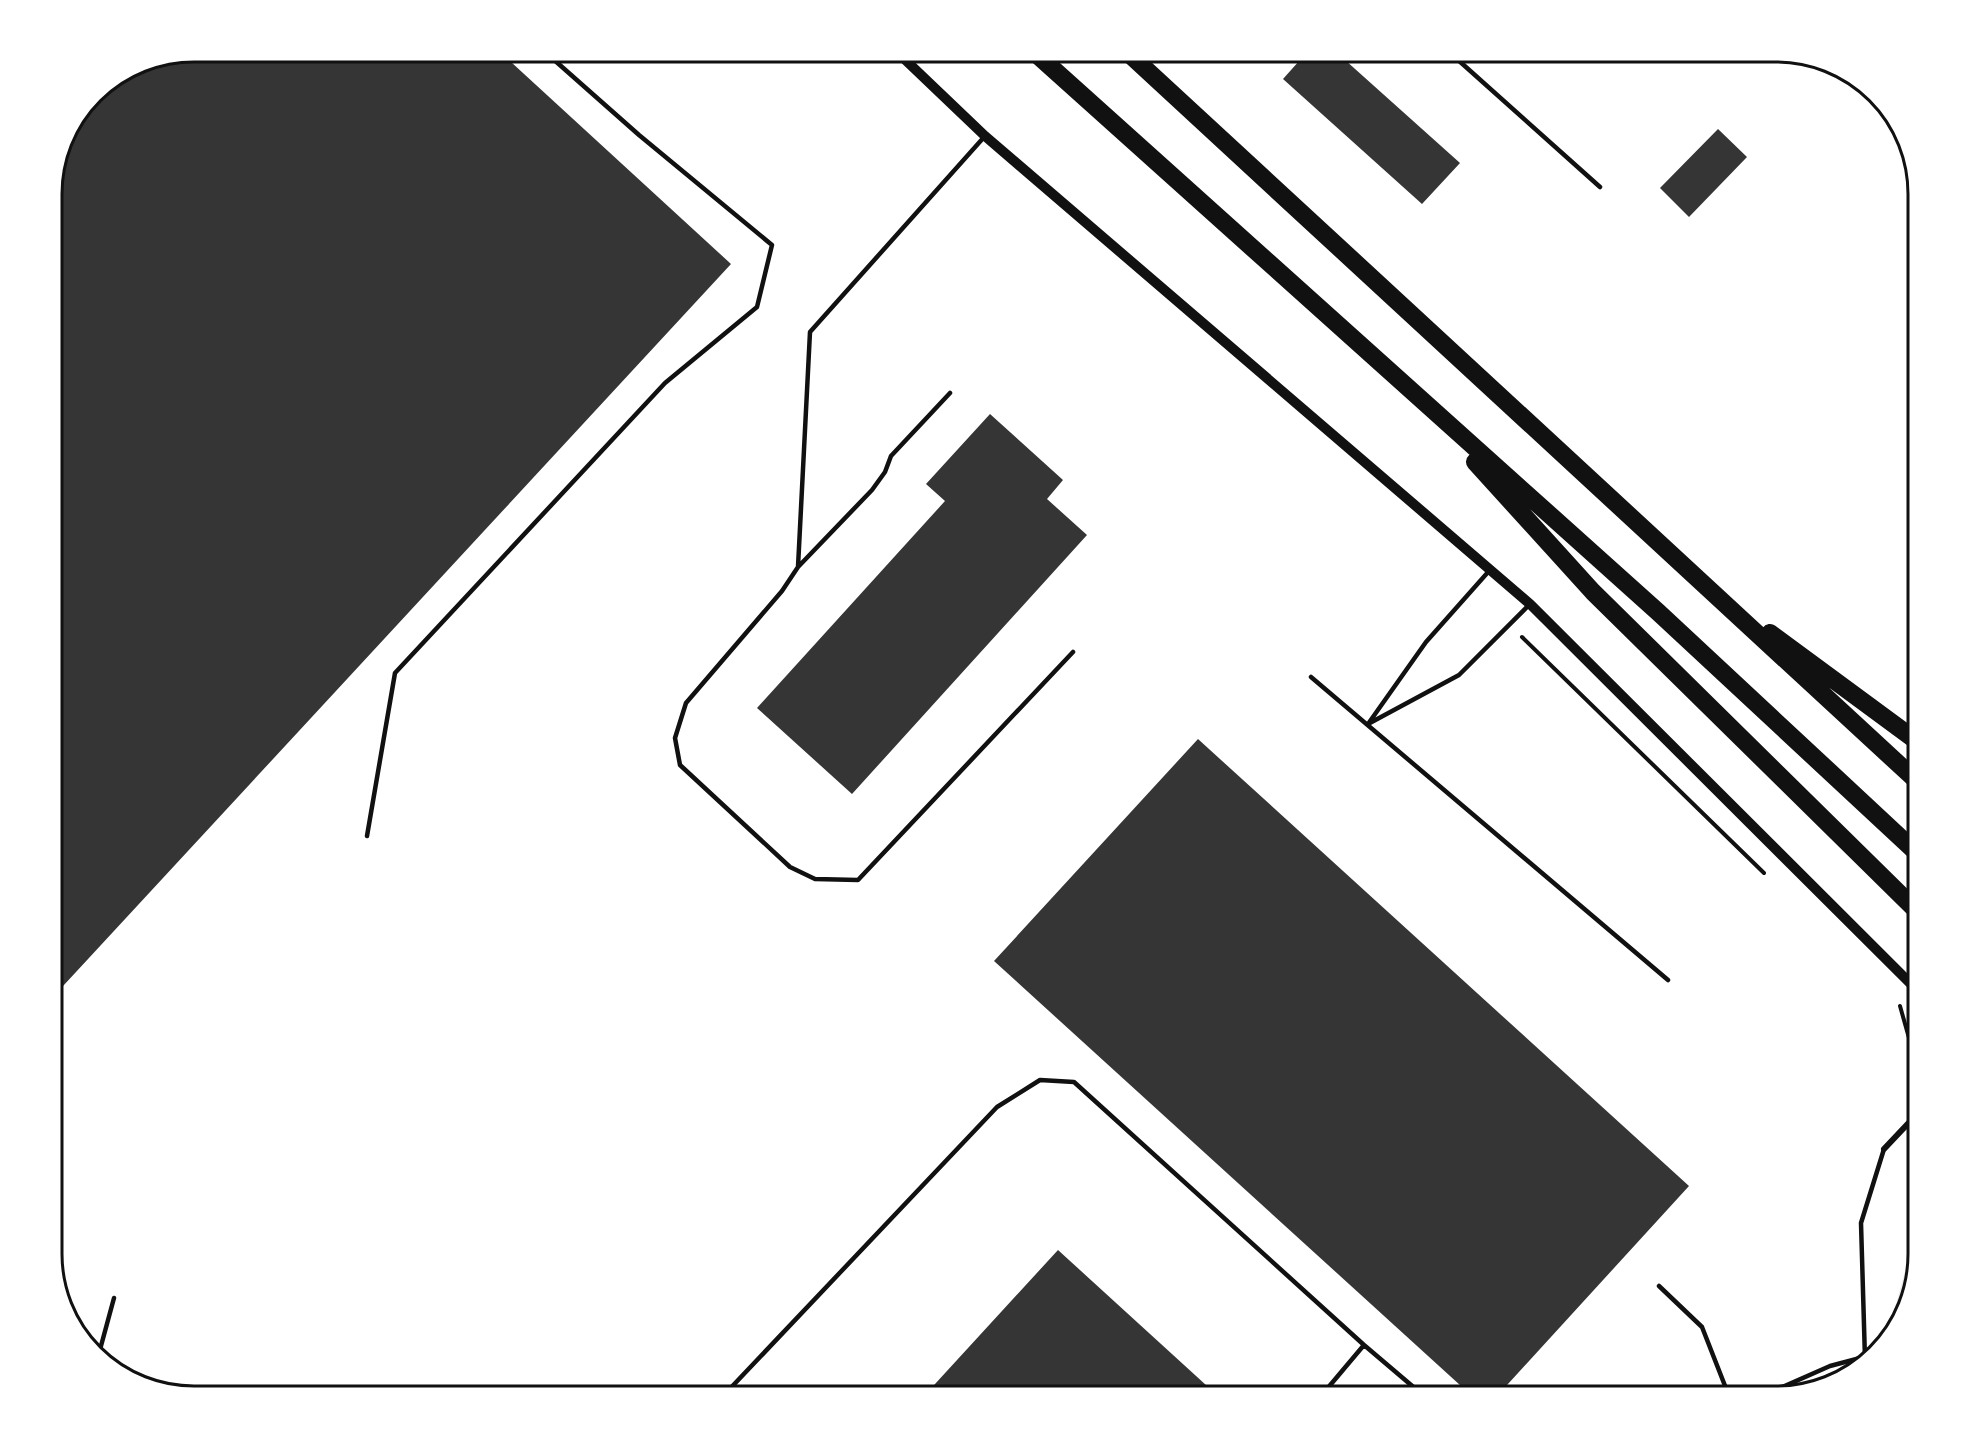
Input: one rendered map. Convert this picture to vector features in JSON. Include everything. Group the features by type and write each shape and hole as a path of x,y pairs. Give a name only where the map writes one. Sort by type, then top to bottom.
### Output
{"highway":[{"path":"1045,61 1658,612 1908,845"},
{"path":"1137,61 1908,773"},
{"path":"1407,387 1593,592 1908,902"},
{"path":"1696,579 1908,735"}],"street":[{"path":"907,62 985,136 1530,604 1908,981"},
{"path":"1884,1149 1908,1124"}],"lane":[{"path":"1459,61 1600,187"},
{"path":"367,836 394,673 666,383 757,307 772,245 639,135 556,62"},
{"path":"798,567 810,332 985,136"},
{"path":"950,393 891,456 885,472 872,490 798,567 782,591 686,703 675,738 680,765 790,867 815,879 858,880 1073,652"},
{"path":"1368,724 1426,642 1490,570"},
{"path":"1368,724 1459,675 1530,604"},
{"path":"1311,677 1668,980"},
{"path":"732,1386 997,1107 1040,1080 1074,1082 1412,1386"},
{"path":"1865,1351 1861,1223 1884,1149"},
{"path":"1659,1286 1701,1327 1725,1386"},
{"path":"101,1347 114,1298"},
{"path":"1329,1386 1364,1345"},
{"path":"1787,1385 1830,1366 1852,1361"}],"path":[{"path":"1510,624 1773,881"},
{"path":"1900,1006 1908,1034"}],"shaded area":[{"path":"1907,1265 1905,1279 1894,1312"}],"building":[{"path":"1299,61 1346,61 1460,163 1422,204 1283,79"},
{"path":"185,62 511,62 731,264 62,987 62,185 66,160 75,135 100,100 120,84 143,72 168,64"},
{"path":"1718,129 1747,157 1689,217 1660,188"},
{"path":"990,414 1063,480 1047,499 1087,535 852,794 757,708 945,501 926,484"},
{"path":"1198,739 1689,1186 1506,1386 1461,1386 994,961"},
{"path":"1058,1250 1207,1386 933,1386"}]}
